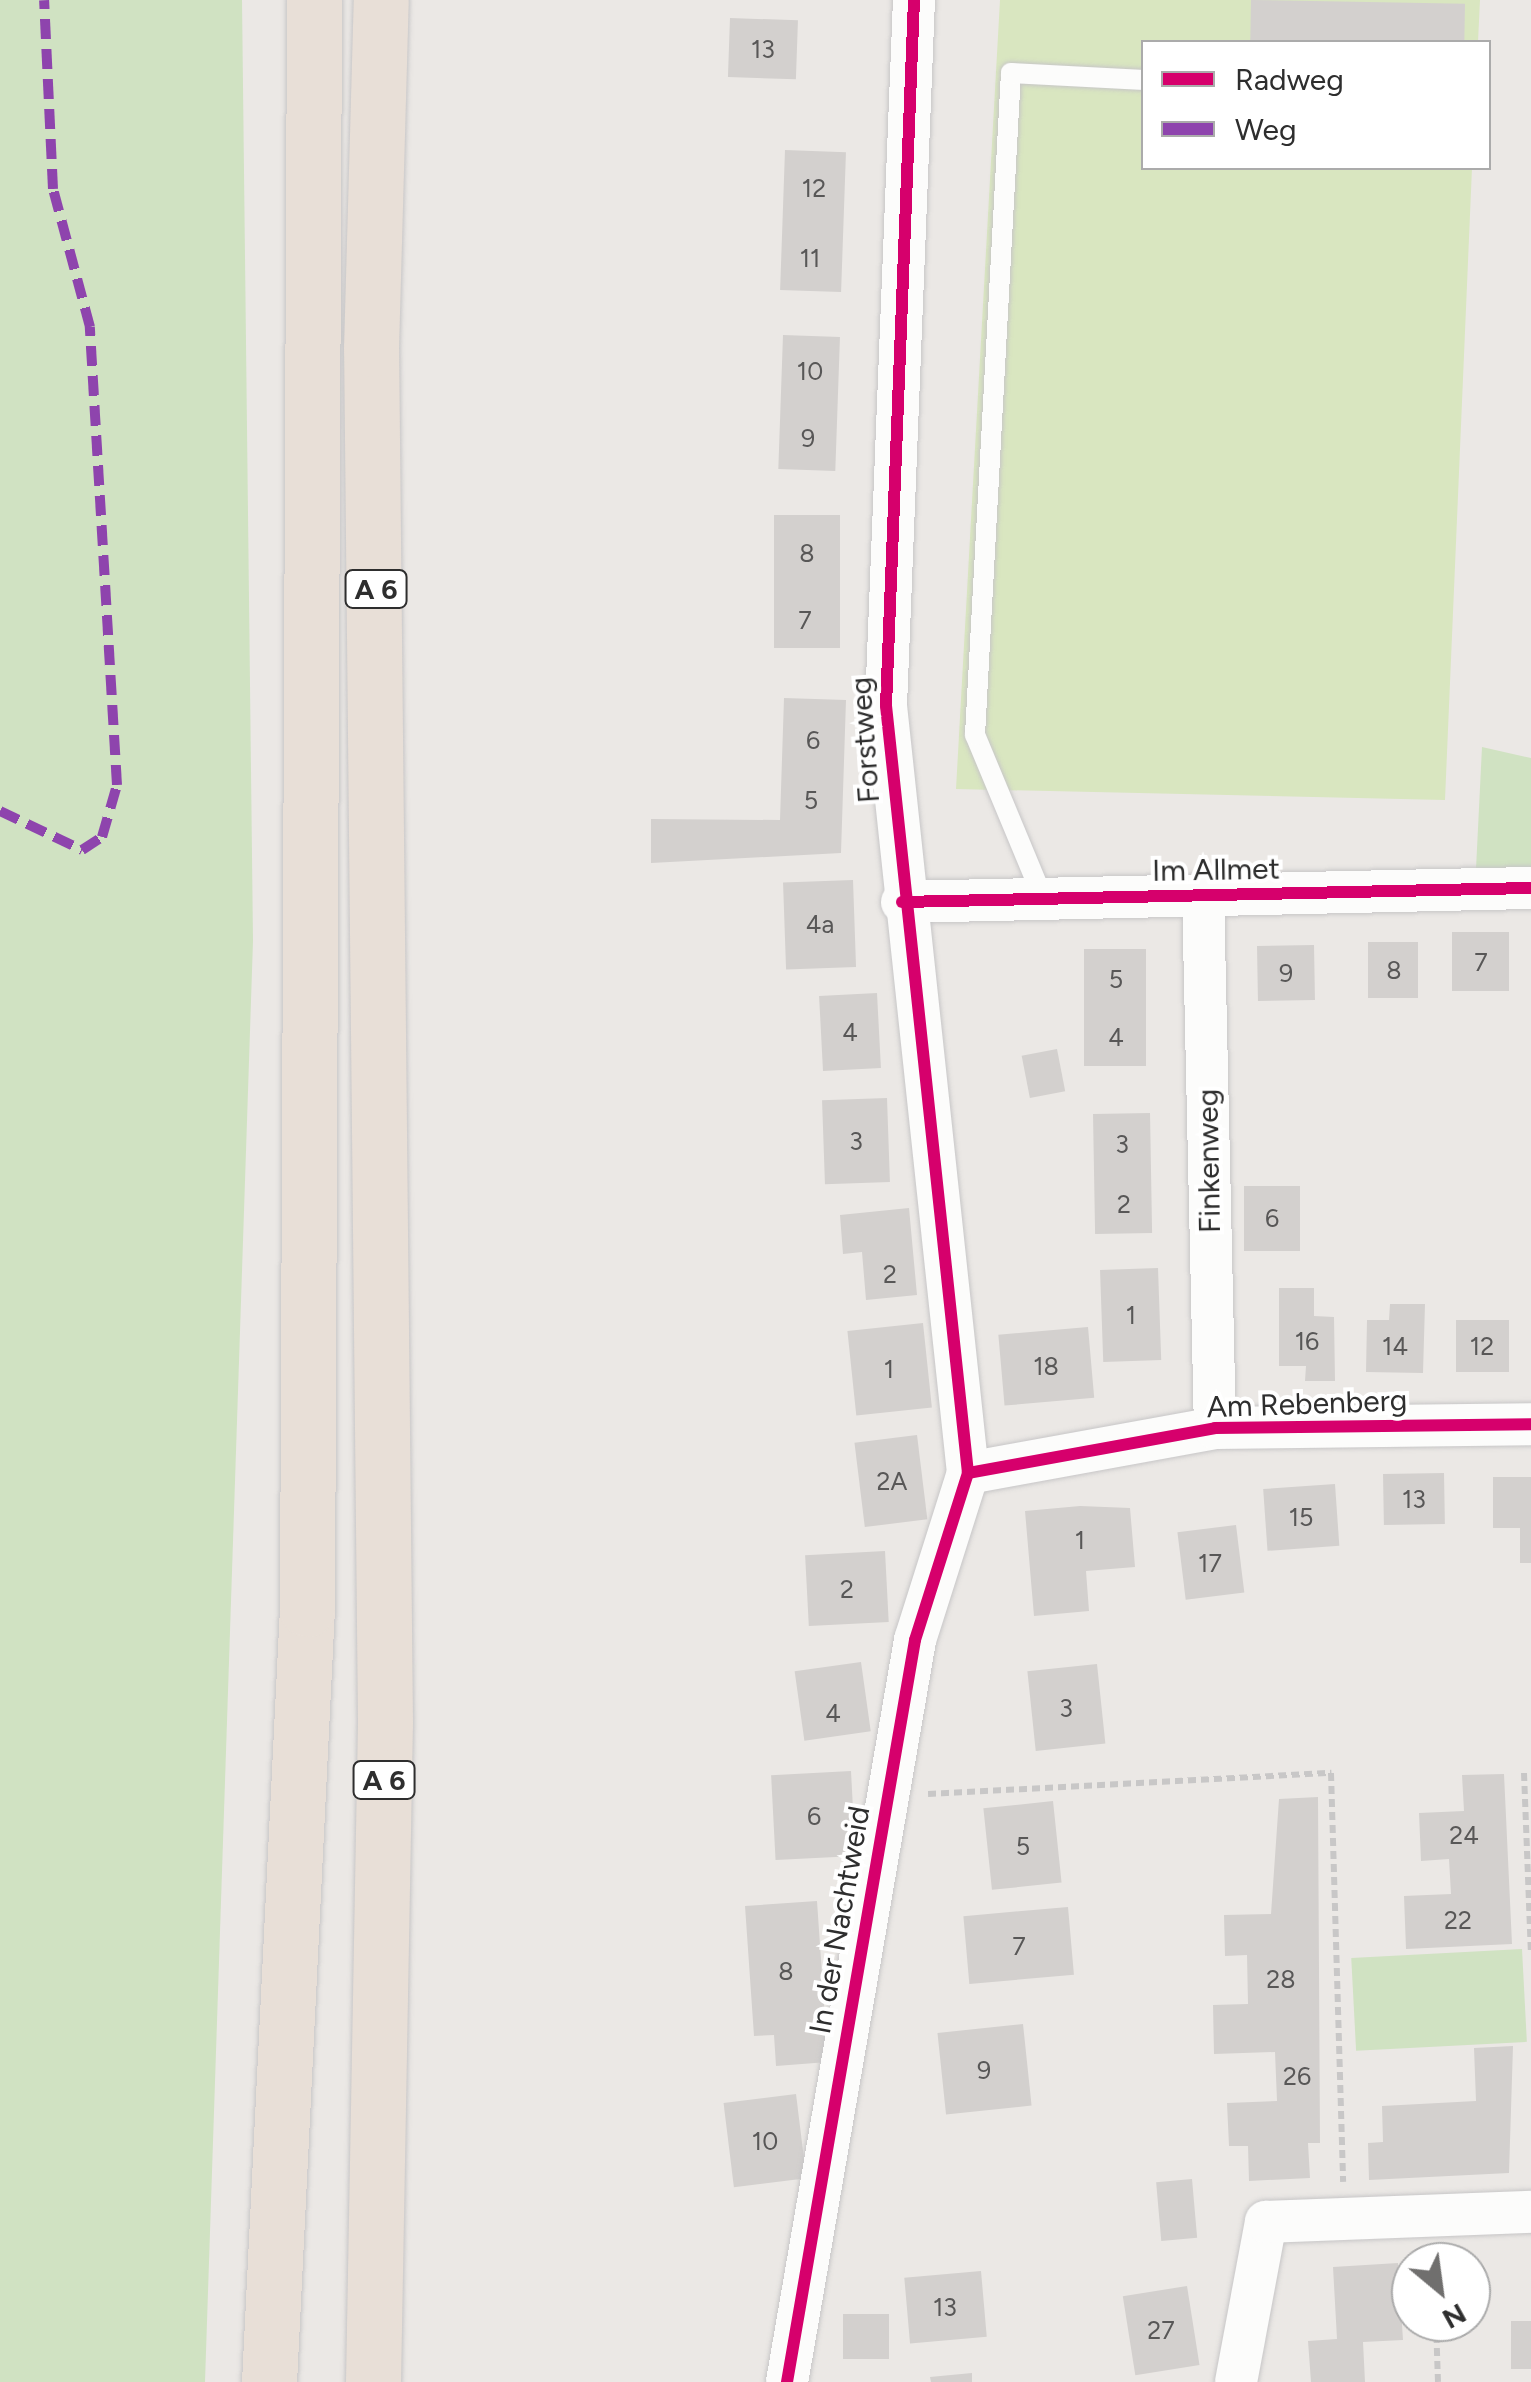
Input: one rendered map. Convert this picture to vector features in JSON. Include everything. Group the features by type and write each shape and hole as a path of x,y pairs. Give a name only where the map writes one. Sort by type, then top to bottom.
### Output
{"highway":[{"name":"A 6","path":"269,2382 307,1610 314,0"},
{"name":"A 6","path":"372,2382 384,1178 371,349 381,0"}],"street":[{"name":"Forstweg","path":"914,0 884,643 902,902 968,1473"},
{"name":"Im Allmet","path":"902,902 1531,888"},
{"name":"Finkenweg","path":"1203,893 1216,1428"},
{"name":"Am Rebenberg","path":"968,1473 1216,1428 1531,1424"},
{"name":"In der Nachtweid","path":"787,2382 920,1621 968,1473"},
{"path":"1236,2382 1266,2222 1344,2216 1531,2212"}],"lane":[{"path":"1043,898 975,735 1012,73 1141,80"}],"path":[{"path":"887,1796 1331,1773 1344,2216"},
{"path":"1524,1773 1531,1955"},
{"path":"1437,2342 1438,2382"}],"green space":[{"path":"0,0 242,0 253,941 205,2382 0,2382"},
{"path":"1000,0 1480,0 1478,40 1141,40 1141,170 1472,170 1445,800 956,789"},
{"path":"1482,747 1531,758 1531,868 1476,869"},
{"path":"1522,1949 1527,2042 1356,2051 1351,1958"}],"building":[{"path":"1251,0 1465,4 1464,40 1250,40"},
{"path":"730,18 798,20 796,79 728,77"},
{"path":"785,150 846,152 841,292 780,290"},
{"path":"783,335 840,337 835,471 778,469"},
{"path":"774,515 840,515 840,648 774,648"},
{"path":"784,698 846,700 841,853 651,863 651,819 780,820"},
{"path":"853,880 856,967 786,969 783,882"},
{"path":"1452,932 1509,932 1509,991 1452,991"},
{"path":"1368,942 1418,942 1418,998 1368,998"},
{"path":"1314,945 1315,1000 1258,1001 1257,946"},
{"path":"1084,949 1146,949 1146,1066 1084,1066"},
{"path":"877,993 881,1068 823,1071 819,996"},
{"path":"1057,1049 1065,1091 1030,1098 1022,1056"},
{"path":"887,1098 890,1182 825,1184 822,1100"},
{"path":"1150,1113 1152,1233 1095,1234 1093,1114"},
{"path":"1244,1186 1300,1186 1300,1251 1244,1251"},
{"path":"909,1208 917,1295 866,1300 862,1252 843,1254 840,1215"},
{"path":"1158,1268 1161,1360 1103,1362 1100,1270"},
{"path":"1279,1288 1314,1288 1314,1316 1334,1317 1335,1381 1305,1381 1306,1366 1279,1366"},
{"path":"1390,1304 1425,1304 1423,1373 1366,1372 1367,1320 1389,1320"},
{"path":"1456,1320 1509,1320 1509,1372 1456,1372"},
{"path":"923,1323 932,1408 856,1415 847,1331"},
{"path":"1088,1327 1094,1398 1005,1406 998,1335"},
{"path":"917,1435 927,1519 865,1527 854,1443"},
{"path":"1444,1473 1445,1524 1384,1525 1383,1474"},
{"path":"1493,1477 1531,1477 1531,1563 1520,1563 1520,1528 1493,1528"},
{"path":"1335,1484 1339,1546 1268,1551 1263,1489"},
{"path":"1080,1506 1130,1508 1135,1567 1086,1571 1089,1611 1034,1616 1025,1511"},
{"path":"1236,1525 1244,1592 1186,1600 1177,1532"},
{"path":"885,1551 889,1622 809,1626 805,1555"},
{"path":"861,1662 871,1731 804,1741 795,1671"},
{"path":"1097,1664 1105,1744 1036,1751 1027,1671"},
{"path":"851,1771 855,1856 776,1860 771,1775"},
{"path":"1504,1774 1512,1944 1406,1949 1404,1896 1451,1894 1449,1859 1421,1861 1419,1813 1464,1811 1462,1775"},
{"path":"1318,1797 1320,2143 1308,2143 1310,2178 1249,2181 1248,2146 1229,2146 1227,2103 1277,2101 1275,2052 1214,2054 1213,2005 1248,2004 1247,1955 1225,1956 1224,1915 1271,1914 1279,1799"},
{"path":"1053,1801 1062,1883 992,1890 983,1808"},
{"path":"817,1901 828,2062 776,2066 774,2035 754,2036 745,1906"},
{"path":"1068,1907 1074,1975 969,1984 963,1916"},
{"path":"1023,2024 1032,2106 946,2115 937,2033"},
{"path":"1513,2046 1509,2173 1369,2180 1368,2143 1383,2142 1382,2106 1476,2101 1474,2048"},
{"path":"796,2094 806,2178 734,2187 724,2103"},
{"path":"1192,2179 1197,2238 1161,2241 1156,2182"},
{"path":"1391,2263 1391,2341 1363,2342 1365,2382 1311,2382 1308,2341 1337,2339 1333,2267"},
{"path":"981,2271 987,2337 910,2343 904,2278"},
{"path":"1187,2286 1200,2365 1135,2375 1123,2296"},
{"path":"843,2314 889,2314 889,2359 843,2359"},
{"path":"1511,2321 1531,2321 1531,2369 1511,2369"},
{"path":"972,2373 972,2382 931,2382 930,2377"}],"marked path":[{"path":"0,811 82,850 102,837 117,785 90,327 53,189 44,0"}],"cycle path":[{"path":"787,2382 915,1640 968,1473 886,706 914,0"},
{"path":"902,902 1531,888"},
{"path":"968,1473 1215,1428 1531,1424"}]}
